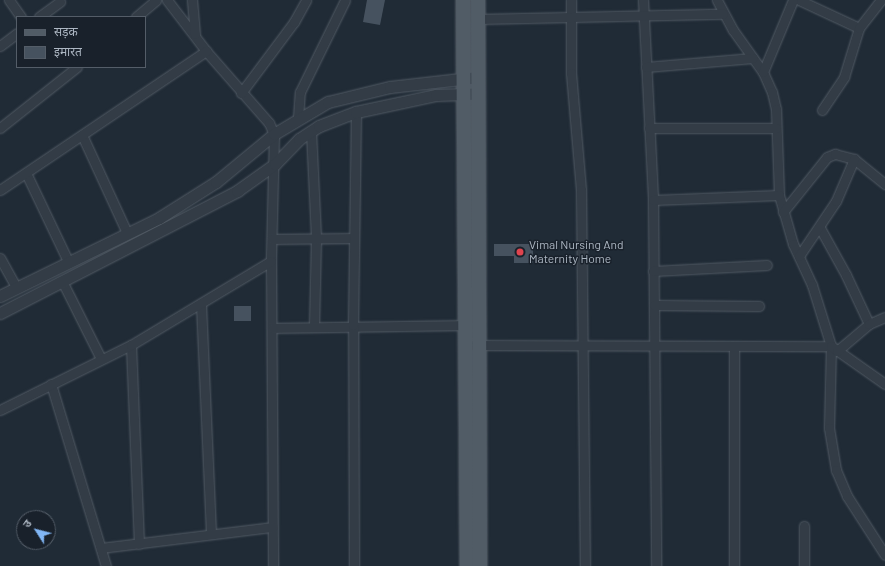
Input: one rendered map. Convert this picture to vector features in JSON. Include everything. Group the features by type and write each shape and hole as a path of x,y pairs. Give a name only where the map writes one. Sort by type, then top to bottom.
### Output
{"main road":[{"path":"463,0 471,77 471,345 467,566"},
{"path":"471,77 478,19 478,0"},
{"path":"471,94 465,325 471,345 480,566"}],"street":[{"path":"9,0 20,16"},
{"path":"137,16 156,0"},
{"path":"167,0 195,34 206,51 269,123 274,134 271,261 273,566"},
{"path":"192,0 195,34"},
{"path":"242,93 294,22 306,0"},
{"path":"298,118 300,92 345,0"},
{"path":"571,0 571,73 581,190 584,346 585,566"},
{"path":"643,0 653,200 656,566"},
{"path":"717,0 724,14 763,72 772,92 776,128 779,195 783,212 799,256 812,285 834,348 829,428 836,470 847,496 885,555"},
{"path":"763,72 794,0"},
{"path":"799,0 859,28"},
{"path":"822,110 844,77 859,28 881,0"},
{"path":"40,16 60,2"},
{"path":"478,19 643,17 724,14"},
{"path":"0,46 16,34"},
{"path":"0,190 206,51"},
{"path":"646,67 753,58"},
{"path":"0,128 76,68"},
{"path":"0,296 68,261 159,218 216,182 274,134 298,118 328,102 352,95 471,77"},
{"path":"0,313 237,191 274,164 299,139 311,131 356,112 436,95 471,94"},
{"path":"354,566 353,325 356,112"},
{"path":"649,128 776,128"},
{"path":"311,131 316,238 314,326"},
{"path":"82,135 127,233"},
{"path":"783,212 827,157 842,154 854,159 884,182"},
{"path":"799,256 820,228 836,201 854,159"},
{"path":"26,173 68,261"},
{"path":"653,200 779,195"},
{"path":"820,228 846,275 869,324"},
{"path":"272,239 354,238"},
{"path":"0,258 16,287"},
{"path":"0,410 131,345 271,261"},
{"path":"653,271 767,265"},
{"path":"62,281 101,359"},
{"path":"201,304 211,533"},
{"path":"654,305 759,306"},
{"path":"834,348 869,324 885,317"},
{"path":"272,328 353,325 465,325"},
{"path":"131,345 139,544"},
{"path":"471,345 834,348 885,384"},
{"path":"734,346 734,566"},
{"path":"51,384 106,566"},
{"path":"804,526 804,566"},
{"path":"100,548 139,544 211,533 273,527"}],"building":[{"path":"367,0 385,0 380,25 363,22"},
{"path":"494,244 533,244 533,263 514,263 514,256 494,256"},
{"path":"234,306 251,306 251,321 234,321"}],"place":[{"name":"Vimal Nursing And Maternity Home","path":"520,252"}]}
